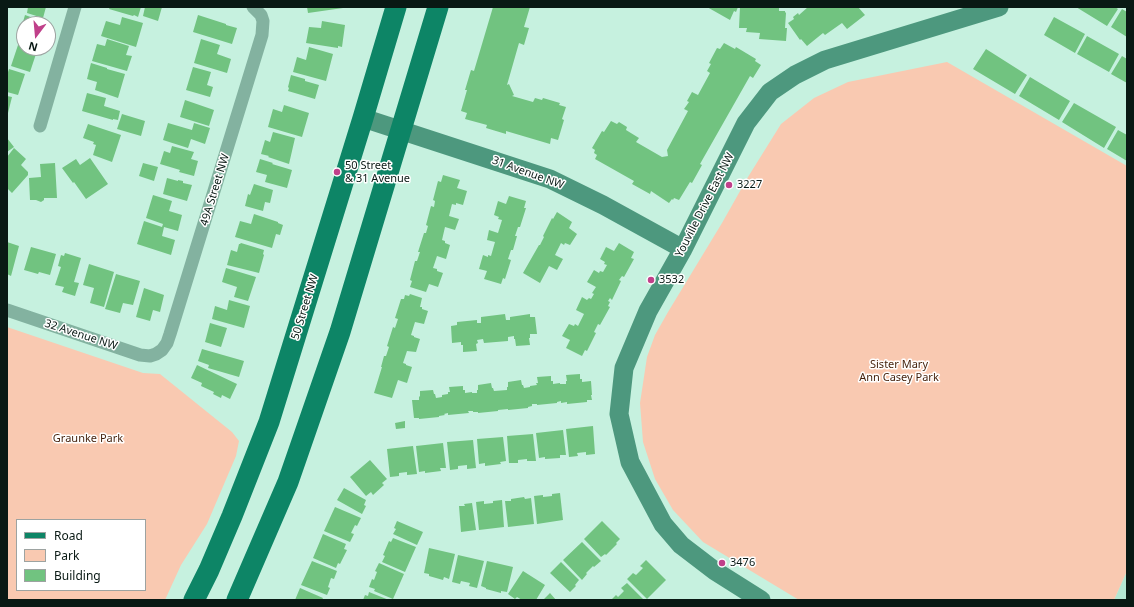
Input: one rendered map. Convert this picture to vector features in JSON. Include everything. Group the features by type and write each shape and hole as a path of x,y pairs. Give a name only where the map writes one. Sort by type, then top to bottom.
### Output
{"main road":[{"name":"50 Street NW","path":"194,600 209,570 232,516 269,422 396,7"},
{"path":"236,600 288,482 340,332 438,7"},
{"path":"207,600 214,584 232,516"}],"street":[{"path":"40,126 75,7"},
{"name":"49A Street NW","path":"156,354 162,350 167,343 170,334 262,35 263,21 261,15 253,7"},
{"name":"Youville Drive East NW","path":"761,600 715,571 681,545 663,524 630,462 619,414 624,368 648,311 683,250 746,123 770,92 795,75 825,60 999,7"},
{"name":"31 Avenue NW","path":"363,118 550,179 602,205 683,250"},
{"name":"32 Avenue NW","path":"7,310 140,354 150,356 156,354"}],"shaded area":[{"path":"1127,571 1127,600 1114,600"}],"green space":[{"name":"Sister Mary Ann Casey Park","path":"947,62 1127,166 1127,571 1114,600 799,600 703,542 673,510 655,479 643,442 640,403 647,357 655,335 781,124 814,98 848,82"},
{"name":"Graunke Park","path":"7,327 143,373 160,374 232,432 239,441 236,456 207,524 181,565 165,600 7,600"}],"building":[{"path":"28,7 46,7 44,16 37,16 27,13"},
{"path":"110,7 141,7 138,17 109,9"},
{"path":"145,7 162,7 158,21 143,16"},
{"path":"307,7 343,7 343,8 308,13"},
{"path":"493,7 530,7 524,27 529,28 524,45 519,43 507,85 509,84 514,95 512,96 533,102 535,98 542,100 543,98 560,103 559,105 566,107 558,140 551,138 550,144 506,131 506,134 486,128 487,125 465,119 467,113 461,111 471,70 474,71"},
{"path":"707,7 738,7 736,12 734,11 730,20"},
{"path":"740,7 779,7 779,11 785,11 785,28 787,28 786,41 759,39 760,33 746,32 747,28 739,28"},
{"path":"808,7 858,7 865,15 847,29 842,23 825,35 823,33 807,46 801,39 800,40 788,23 794,19 793,17 798,13 799,15"},
{"path":"1076,7 1115,7 1118,9 1107,26"},
{"path":"1122,9 1127,12 1127,37 1111,27"},
{"path":"198,15 237,28 232,44 193,32"},
{"path":"122,17 143,23 136,47 101,36 106,21 120,25"},
{"path":"1054,17 1085,34 1075,53 1044,35"},
{"path":"322,21 345,25 342,47 338,46 338,48 306,43 309,27 321,28"},
{"path":"1087,36 1119,54 1109,72 1077,54"},
{"path":"107,39 129,46 126,55 132,56 127,71 92,61 97,44 105,46"},
{"path":"201,39 220,45 217,54 231,59 227,73 194,63"},
{"path":"724,43 735,49 736,47 756,59 755,61 761,65 753,78 750,76 700,164 702,165 692,183 690,182 679,200 674,198 669,203 651,191 650,194 632,184 634,181 595,159 597,155 594,153 595,150 592,148 602,131 604,132 611,121 617,124 619,122 627,127 626,130 639,138 636,142 662,157 668,156 667,150 688,111 684,109 689,102 687,101 692,92 698,95 710,73 707,71 711,64 709,63 717,48 720,49"},
{"path":"309,47 333,54 326,81 293,72 297,57 306,60"},
{"path":"986,49 1027,75 1015,94 973,69"},
{"path":"16,51 16,56 35,56 30,72 11,66"},
{"path":"1122,56 1127,59 1127,83 1111,74"},
{"path":"91,63 125,74 118,98 95,90 97,82 87,79"},
{"path":"193,67 211,72 207,85 213,87 210,97 186,90"},
{"path":"9,69 25,74 18,95 7,92 7,75"},
{"path":"291,75 319,85 315,99 288,91"},
{"path":"1030,77 1070,101 1059,120 1019,96"},
{"path":"87,93 106,98 104,106 120,111 118,120 113,120 82,111"},
{"path":"7,96 12,97 8,113 7,112"},
{"path":"185,100 214,110 209,126 180,117"},
{"path":"1074,103 1116,127 1104,148 1062,122"},
{"path":"284,105 309,113 302,137 268,127 273,109 282,112"},
{"path":"122,114 145,121 141,136 117,129"},
{"path":"168,123 192,130 194,123 210,128 205,144 191,139 188,148 163,140"},
{"path":"88,124 121,135 112,162 93,155 96,145 93,144 94,142 83,138"},
{"path":"1118,130 1127,135 1127,161 1107,149"},
{"path":"273,132 295,138 289,164 261,154 265,140 270,142"},
{"path":"7,138 14,147 7,152"},
{"path":"172,146 194,152 191,159 198,161 194,176 179,172 180,170 160,164 164,151 170,153"},
{"path":"14,148 26,159 21,165 28,172 28,175 12,193 7,188 7,157"},
{"path":"90,158 108,184 86,199 62,168 76,159 80,165"},
{"path":"260,159 292,170 287,188 265,182 267,175 256,172"},
{"path":"55,163 57,198 44,198 41,202 30,200 29,178 41,177 40,164"},
{"path":"143,163 158,167 154,181 139,176"},
{"path":"443,175 460,180 457,188 467,191 463,205 456,203 456,205 452,204 449,216 459,219 455,230 445,227 442,240 450,245 446,259 437,256 433,268 443,273 438,287 429,284 426,292 410,287 412,281 410,280 415,261 417,261 420,252 418,252 424,233 426,233 428,226 426,225 431,206 434,207 435,201 433,200 438,181 441,182"},
{"path":"167,178 183,181 183,183 192,185 187,201 163,194"},
{"path":"254,184 273,190 270,203 265,202 263,211 245,206 248,194 250,195"},
{"path":"153,195 172,201 169,211 182,215 178,231 164,227 162,236 175,240 171,255 137,244 144,221 162,227 163,224 146,218"},
{"path":"509,196 526,201 524,208 526,208 520,227 518,227 515,236 517,236 513,250 511,250 508,259 511,260 505,279 503,278 501,284 484,279 487,271 479,269 483,255 488,257 488,255 491,256 495,242 487,240 489,230 498,233 502,220 498,219 499,217 494,215 498,201 506,204"},
{"path":"557,212 572,222 569,228 577,234 570,245 565,243 564,245 561,243 555,255 563,259 557,270 549,266 540,283 523,273 540,245 552,218 553,219"},
{"path":"254,214 283,225 280,235 276,234 272,248 235,237 240,221 251,224"},
{"path":"7,242 19,246 11,276 7,274"},
{"path":"241,243 264,250 259,273 227,265 231,250 237,252 239,244"},
{"path":"619,243 634,252 631,258 634,259 624,277 622,276 619,280 621,281 612,300 610,298 608,301 610,302 608,306 610,307 600,325 598,324 594,332 596,333 587,351 585,350 582,356 566,348 570,340 562,336 569,324 574,326 575,324 578,326 584,314 576,310 582,297 587,300 589,298 591,299 594,294 592,293 596,287 587,282 594,270 599,273 600,271 603,272 607,265 600,259 606,247 614,251"},
{"path":"31,247 56,254 50,275 39,272 38,274 24,270"},
{"path":"65,253 81,258 74,282 79,283 75,296 62,292 64,287 55,285 61,267 58,266 61,255 64,256"},
{"path":"89,264 114,272 104,307 90,303 94,288 83,285"},
{"path":"226,268 256,277 248,301 234,297 237,287 222,282"},
{"path":"116,274 140,281 133,305 123,303 120,313 105,309"},
{"path":"144,288 164,295 160,312 153,310 150,321 136,317"},
{"path":"410,294 422,298 420,307 428,311 424,324 415,322 411,335 420,339 416,352 407,351 403,363 412,367 407,383 398,380 392,398 374,393 384,356 386,356 389,347 387,346 393,327 395,328 398,319 395,318 401,299 404,299 405,295 409,296"},
{"path":"229,300 250,306 244,328 212,319 215,306 227,310"},
{"path":"505,314 506,320 510,320 510,317 530,314 530,317 535,317 537,334 530,334 530,345 516,346 514,336 508,337 508,341 484,343 483,339 477,340 477,351 463,352 463,345 461,345 461,342 452,343 451,326 457,325 457,322 477,320 477,323 481,323 481,317"},
{"path":"210,323 227,328 221,347 205,342"},
{"path":"202,349 244,361 239,377 208,368 209,365 198,361"},
{"path":"197,365 237,384 230,399 222,395 221,398 213,394 214,392 201,386 202,383 191,378"},
{"path":"580,374 580,379 582,379 582,382 591,381 592,400 587,400 587,402 567,404 567,402 561,403 561,401 557,403 532,404 532,406 528,408 478,413 468,411 469,413 448,415 448,413 439,417 414,418 412,400 419,400 420,391 433,390 436,398 448,394 448,392 450,392 449,387 463,386 465,393 477,393 478,385 491,383 494,391 507,390 508,382 521,380 524,388 537,385 537,377 551,376 551,381 553,381 553,384 566,384 566,375"},
{"path":"405,421 405,428 396,429 395,423"},
{"path":"593,426 595,454 586,455 586,452 577,453 578,456 569,457 566,429"},
{"path":"563,430 566,455 560,455 560,458 539,458 536,433"},
{"path":"533,434 536,461 527,461 527,459 518,460 518,463 509,463 507,436"},
{"path":"503,437 506,461 500,462 501,464 485,466 485,463 479,464 477,439"},
{"path":"473,440 476,468 467,469 467,465 458,466 458,469 450,470 447,442"},
{"path":"443,443 446,468 440,468 441,471 425,473 425,471 419,472 416,446"},
{"path":"413,446 417,474 407,475 407,472 399,473 399,476 390,477 387,449"},
{"path":"370,460 387,479 382,483 384,485 373,495 371,492 366,496 350,477"},
{"path":"344,488 366,500 364,505 366,506 362,514 337,500"},
{"path":"560,493 563,520 537,524 534,496 552,496 552,494"},
{"path":"524,497 525,499 531,498 534,524 508,527 505,501 511,501 511,499"},
{"path":"502,500 504,527 479,530 476,502 484,501 484,504"},
{"path":"472,503 476,530 461,532 459,506 465,506 464,504"},
{"path":"335,507 361,518 351,533 354,534 350,542 324,531"},
{"path":"397,521 423,532 417,545 393,534 396,529 394,528"},
{"path":"602,521 620,539 606,555 605,554 601,557 584,539"},
{"path":"323,534 346,544 344,549 347,550 340,564 338,563 336,568 313,558"},
{"path":"393,538 416,547 405,572 382,562 385,556 383,555 389,541 391,542"},
{"path":"582,542 601,561 586,573 587,574 582,580 563,560"},
{"path":"429,548 455,554 449,579 444,577 443,580 424,573"},
{"path":"458,555 484,561 477,588 469,586 470,583 461,581 460,584 452,582"},
{"path":"646,560 666,580 647,599 627,579 633,573 636,575 643,568 640,566"},
{"path":"312,561 337,571 334,579 331,578 328,587 330,588 327,595 301,585"},
{"path":"487,561 513,567 507,592 501,591 501,593 481,586"},
{"path":"561,562 579,580 570,592 550,573"},
{"path":"379,563 404,574 393,599 374,591 375,589 369,587 372,579 374,580 377,572 375,571"},
{"path":"523,571 545,585 536,600 522,600 517,597 515,599 508,594"},
{"path":"627,583 644,600 611,600 616,595 618,597 624,591 621,588"},
{"path":"300,588 323,598 322,600 295,600"},
{"path":"369,592 389,600 363,600 365,595 368,596"},
{"path":"550,593 556,600 543,600"}],"place":[{"name":"50 Street & 31 Avenue","path":"337,172"},
{"name":"3227","path":"729,185"},
{"name":"3532","path":"651,280"},
{"name":"3476","path":"722,563"}]}
